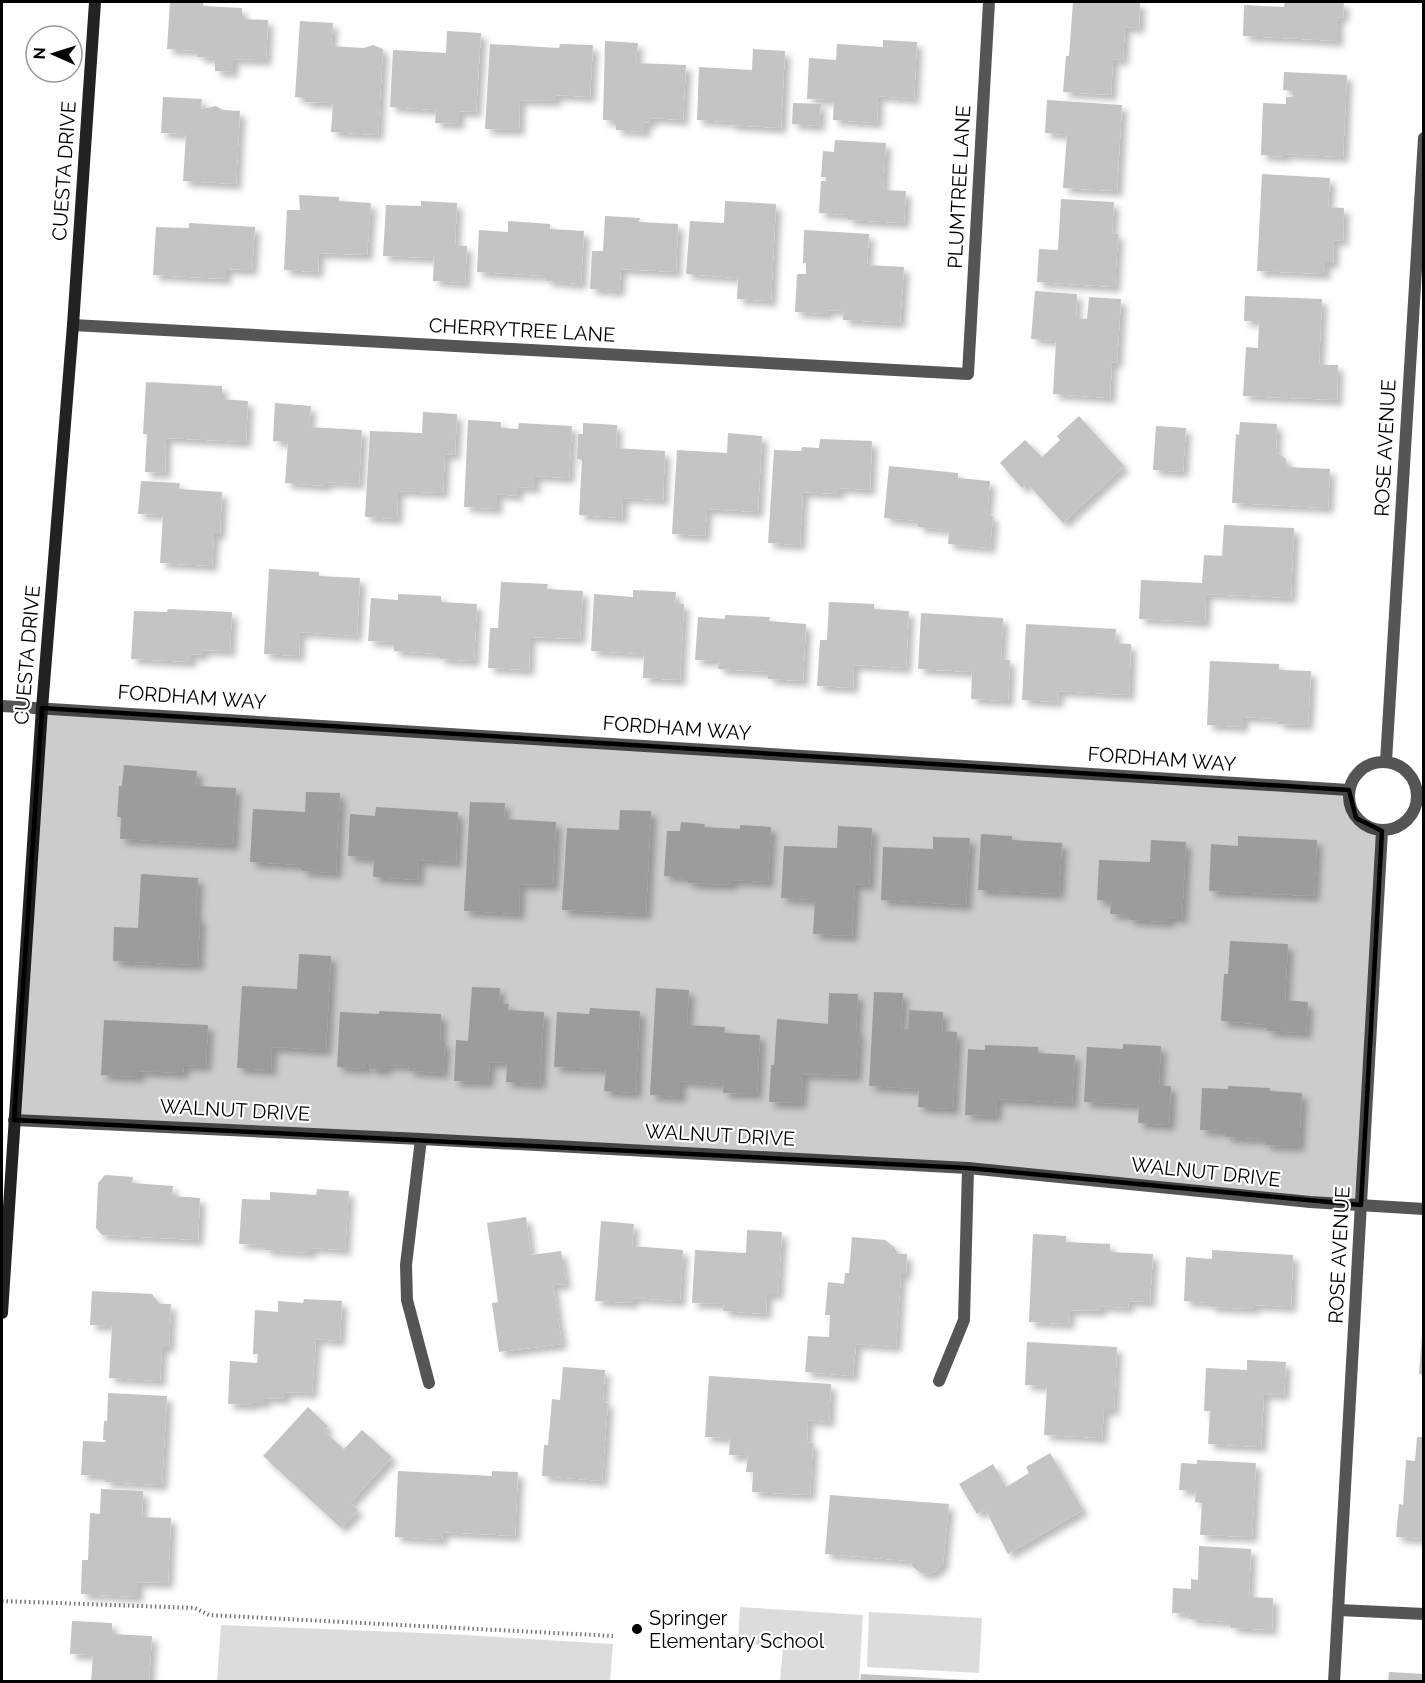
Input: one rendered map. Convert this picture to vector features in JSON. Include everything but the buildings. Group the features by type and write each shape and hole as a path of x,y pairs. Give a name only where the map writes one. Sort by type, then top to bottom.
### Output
{"street":[{"name":"CUESTA DRIVE","path":"2,1312 42,708 73,325 94,2"},
{"name":"PLUMTREE LANE","path":"968,374 989,2"},
{"name":"ROSE AVENUE","path":"1386,761 1424,138"},
{"name":"CHERRYTREE LANE","path":"73,325 968,374"},
{"name":"FORDHAM WAY","path":"2,706 1349,790"},
{"path":"1386,761 1399,765 1409,773 1420,799 1406,822 1395,829 1382,831 1368,827 1356,818 1350,805 1349,790 1353,778 1361,769 1373,763 1386,761"},
{"name":"ROSE AVENUE","path":"1334,1682 1382,831"},
{"name":"WALNUT DRIVE","path":"14,1120 968,1168 1310,1202 1424,1209"},
{"path":"421,1139 406,1265 407,1300 429,1383"},
{"path":"939,1381 964,1320 968,1168"},
{"path":"1339,1610 1424,1614"}],"path":[{"path":"2,1601 195,1608 209,1615 613,1636"}],"highlighted area":[{"path":"42,708 1349,790 1356,818 1382,831 1361,1205 968,1168 14,1120"}],"shaded area":[{"path":"740,1607 863,1615 859,1681 780,1681 783,1647 738,1643"},
{"path":"869,1612 982,1618 979,1673 867,1667"},
{"path":"221,1625 448,1634 613,1644 610,1681 217,1681"}],"place":[{"name":"Springer Elementary School","path":"637,1629"}]}
